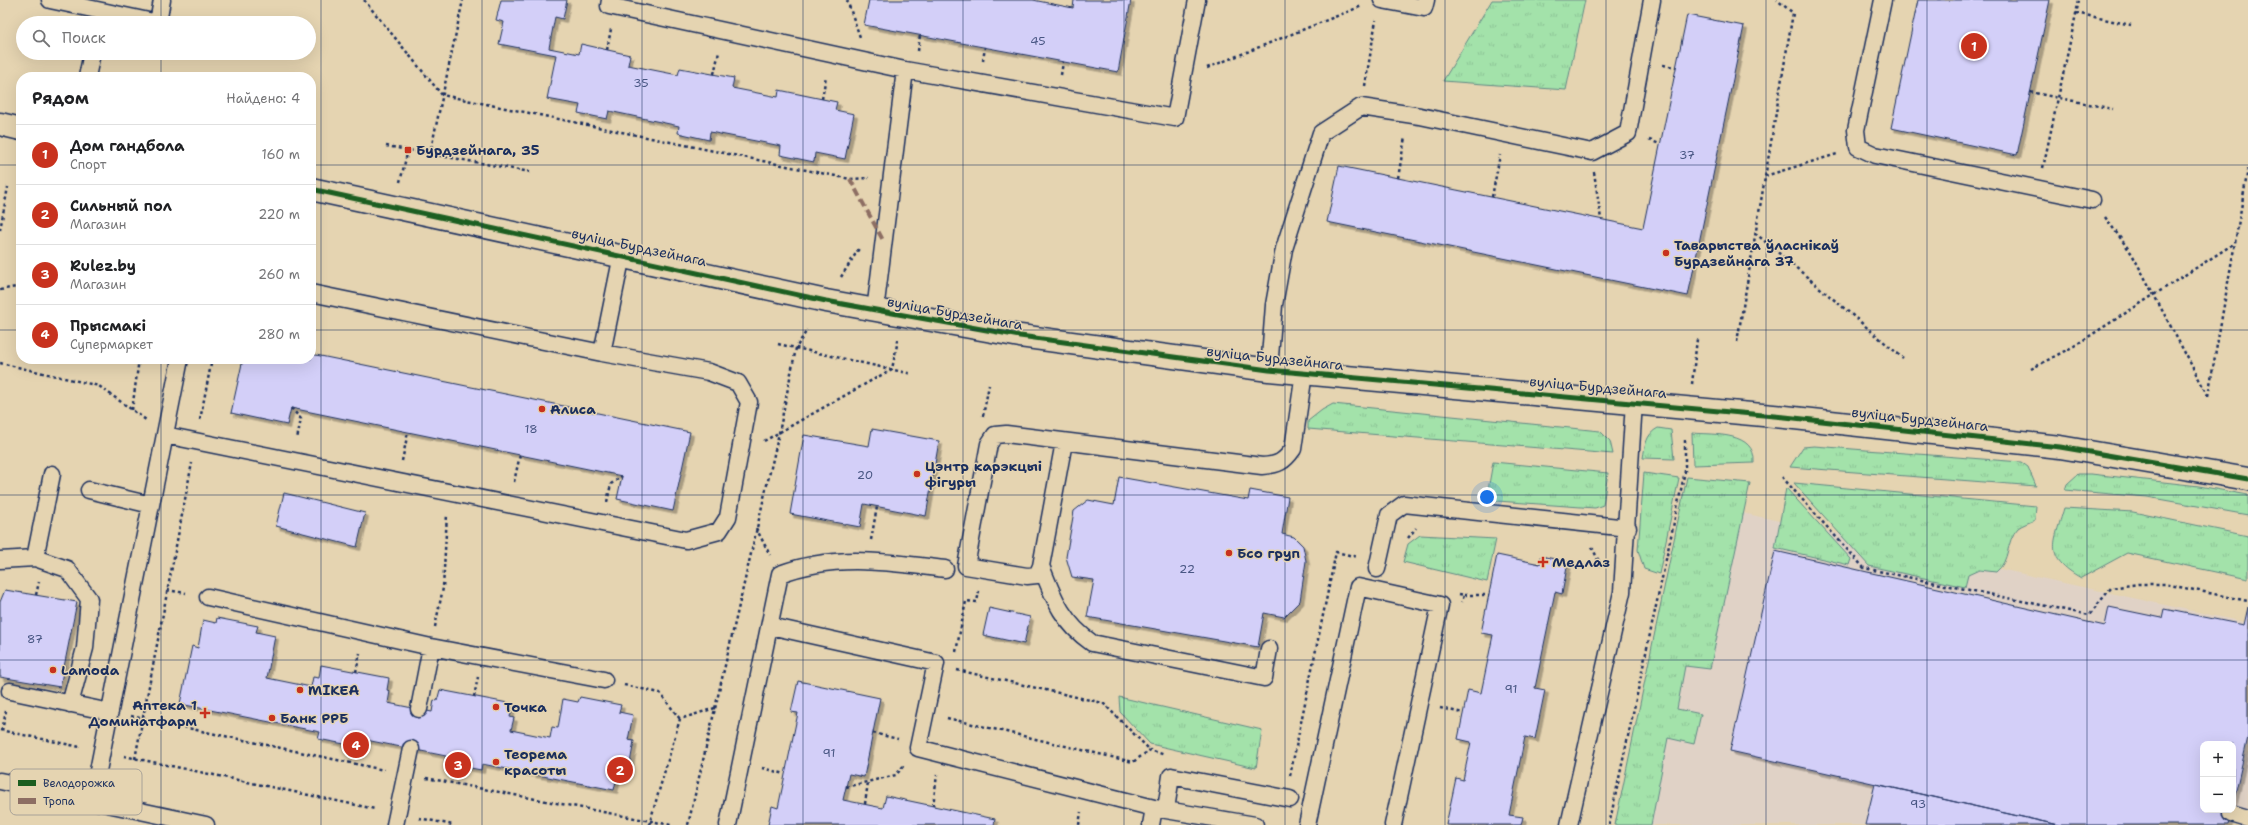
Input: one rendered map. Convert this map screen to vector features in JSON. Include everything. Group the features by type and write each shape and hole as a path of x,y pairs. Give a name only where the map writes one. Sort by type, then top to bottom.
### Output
{"street":[{"path":"0,124 16,127"},
{"name":"вуліца Бурдзейнага","path":"316,190 622,255 875,311 1020,336 1269,370 1634,402 2060,447 2248,479"}],"lane":[{"path":"50,0 98,16"},
{"path":"159,16 162,0"},
{"path":"610,0 609,6 906,70 1175,118 1197,0"},
{"path":"1379,7 1424,8 1426,0"},
{"path":"1269,370 1274,305 1284,249 1321,133 1362,107 1592,152 1628,133 1652,0"},
{"path":"1883,0 1856,130 1858,147 1875,155 2092,200"},
{"path":"88,72 91,60"},
{"path":"875,311 906,70"},
{"path":"602,353 622,255"},
{"path":"165,435 686,540 718,531 728,517 741,454 749,402 738,383 709,372 602,353 316,294"},
{"path":"98,769 179,364"},
{"path":"1064,442 1041,566 1037,575 1027,576 966,566 989,444 996,435 1006,434 1262,466 1276,465 1286,459 1293,449 1304,373"},
{"path":"1568,825 1622,592 1628,528 1634,402"},
{"path":"35,558 52,474"},
{"path":"89,490 151,505"},
{"path":"1378,565 1389,515 1404,504 1628,528"},
{"path":"0,560 35,558 67,569 89,599 85,648 70,704"},
{"path":"728,825 780,574 801,566 841,560 867,561 945,569"},
{"path":"1041,566 1060,612 1077,632 1092,643 1264,678 1269,649"},
{"path":"1306,825 1358,587 1440,605 1393,825"},
{"path":"208,597 431,647 604,680"},
{"path":"770,626 936,664 912,745 1160,808 1255,825"},
{"path":"419,709 431,647"},
{"path":"10,691 110,712"},
{"path":"396,819 411,749"},
{"path":"1151,825 1160,808 1171,776 1289,792"},
{"path":"0,781 10,783"},
{"path":"142,811 206,825"},
{"path":"2231,814 2248,819"}],"path":[{"path":"364,0 442,94 850,179 892,176"},
{"path":"430,154 463,0"},
{"path":"847,0 869,62"},
{"path":"1737,342 1793,13 1777,0"},
{"path":"2039,188 2079,0"},
{"path":"1183,77 1363,6"},
{"path":"1362,107 1379,7"},
{"path":"2076,13 2131,25"},
{"path":"2030,92 2113,109"},
{"path":"1398,178 1409,115"},
{"path":"1492,197 1504,134"},
{"path":"386,146 530,172"},
{"path":"1765,176 1858,147"},
{"path":"395,207 408,150"},
{"path":"1592,152 1601,219"},
{"path":"2092,200 2132,254 2155,294 2208,396 2248,169"},
{"path":"0,230 8,187"},
{"path":"1755,233 1903,358"},
{"path":"2031,369 2074,346 2235,243"},
{"path":"841,277 862,245"},
{"path":"0,290 16,287"},
{"path":"741,454 892,369 903,316"},
{"path":"688,825 779,433 796,348 807,330"},
{"path":"1691,386 1697,338"},
{"path":"778,344 912,374"},
{"path":"0,363 99,386 165,435"},
{"path":"132,410 138,364"},
{"path":"135,759 211,364"},
{"path":"291,408 300,419 292,461"},
{"path":"398,483 408,432"},
{"path":"1609,825 1685,471 1685,439"},
{"path":"510,505 520,455"},
{"path":"603,523 611,484 622,476"},
{"path":"1782,477 1864,568 2089,616 2112,588 2138,584 2165,584 2248,601"},
{"path":"431,647 443,588 449,493"},
{"path":"867,561 877,507"},
{"path":"756,527 780,574"},
{"path":"1405,541 1415,528 1422,529"},
{"path":"1590,542 1601,567"},
{"path":"1289,792 1336,552 1378,565"},
{"path":"1456,594 1489,595"},
{"path":"1462,603 1464,595"},
{"path":"953,669 1102,703 1150,750 1171,756"},
{"path":"604,680 660,694 680,719"},
{"path":"1437,715 1441,700"},
{"path":"680,719 715,708"},
{"path":"1439,708 1464,713"},
{"path":"110,712 406,774 671,825"},
{"path":"946,718 1133,762 1150,750"},
{"path":"650,825 680,719"},
{"path":"0,730 135,759 396,819 453,825"},
{"path":"846,787 896,776 912,745 873,733"},
{"path":"760,768 762,760"},
{"path":"933,806 937,774"},
{"path":"865,804 868,782"},
{"path":"1079,825 1081,806"}],"shaded area":[{"path":"1692,502 2248,623 2248,825 1622,825"}],"green space":[{"path":"1492,0 1585,0 1566,90 1443,81"},
{"path":"1333,404 1600,431 1610,441 1613,454 1308,429 1308,421 1322,410"},
{"path":"1658,428 1671,430 1674,459 1643,458 1645,445 1649,437"},
{"path":"1692,433 1722,435 1741,440 1748,445 1753,453 1754,463 1693,465"},
{"path":"1814,446 2021,462 2028,467 2036,486 1790,467 1803,447"},
{"path":"1493,462 1608,473 1603,505 1595,508 1497,501 1488,490"},
{"path":"1644,473 1679,478 1659,574 1644,569 1638,550"},
{"path":"2078,474 2091,474 2199,486 2248,495 2248,515 2147,497 2065,490 2067,484"},
{"path":"1687,477 1750,483 1710,669 1685,666 1677,709 1701,714 1694,744 1668,738 1651,825 1615,825"},
{"path":"1794,483 2036,506 2035,520 2018,528 2014,533 2004,562 1996,572 1979,570 1968,575 1965,587 1869,566"},
{"path":"1786,488 1851,559 1849,565 1775,548"},
{"path":"2064,508 2133,512 2248,536 2248,579 2127,553 2081,578 2061,563 2056,556 2054,548 2057,531"},
{"path":"1420,535 1496,539 1487,582 1403,562 1408,544"},
{"path":"1119,697 1262,730 1256,768 1150,744 1120,712"}],"building":[{"path":"501,0 567,0 563,19 555,17 549,48 579,54 581,44 630,55 628,65 678,75 680,68 734,78 732,88 778,97 779,90 837,102 835,110 854,114 845,159 815,153 814,162 780,155 781,146 710,132 709,140 678,133 679,126 609,111 607,119 578,113 580,105 547,99 556,55 499,44 504,22 496,20"},
{"path":"869,0 1033,0 1073,8 1074,0 1131,0 1118,72 864,25"},
{"path":"1918,0 2050,0 2017,155 1891,128"},
{"path":"1687,15 1744,26 1688,296 1327,222 1339,166 1643,228"},
{"path":"316,355 690,432 673,511 617,499 622,476 291,408 287,425 231,413 242,364 316,364"},
{"path":"872,429 939,441 926,516 864,504 860,527 790,514 804,435 869,446"},
{"path":"1119,477 1248,500 1250,490 1288,497 1282,534 1294,537 1303,546 1306,561 1300,601 1284,617 1264,613 1258,647 1087,617 1094,580 1072,577 1066,557 1074,511 1088,500 1114,505"},
{"path":"284,493 365,513 357,547 276,526"},
{"path":"1775,551 2105,626 2109,607 2162,618 2164,609 2244,625 2248,607 2248,737 2236,791 2236,741 2200,741 2200,813 2231,813 2228,825 2058,825 1730,751"},
{"path":"1497,555 1540,564 1541,556 1568,562 1562,594 1555,592 1535,688 1545,690 1535,739 1525,737 1509,815 1523,817 1521,825 1446,825 1456,778 1463,780 1471,742 1458,739 1468,690 1481,693 1493,635 1481,633"},
{"path":"5,590 77,602 60,687 0,677 0,602"},
{"path":"989,608 1030,617 1024,644 983,635"},
{"path":"217,618 258,626 256,632 275,636 267,678 311,687 313,677 319,678 321,665 389,678 387,690 390,691 388,703 432,712 434,700 437,701 440,690 513,704 510,717 514,718 511,730 550,738 552,727 558,728 563,699 578,702 580,697 621,705 619,712 633,715 628,740 634,741 628,774 618,772 614,790 482,764 481,770 444,763 446,756 361,739 360,747 318,739 320,732 180,704 192,646 198,648 203,620 216,623"},
{"path":"798,681 880,698 864,777 849,774 843,800 883,808 886,796 995,819 994,825 768,825 772,806 778,808 798,713 791,712"},
{"path":"1875,784 2058,825 1865,825"}],"marked path":[{"path":"850,179 884,242"}],"cycle path":[{"path":"316,190 826,301 1020,336 1269,370 1785,417 2060,447 2248,479"}],"place":[{"name":"Дом гандбола","path":"1974,46"},
{"name":"Бурдзейнага, 35","path":"408,150"},
{"name":"Таварыства ўласнікаў Бурдзейнага 37","path":"1666,253"},
{"name":"Алиса","path":"542,409"},
{"name":"Цэнтр карэкцыі фігуры","path":"917,474"},
{"name":"Бсо груп","path":"1229,553"},
{"name":"Медлаз","path":"1543,562"},
{"name":"Lamoda","path":"53,670"},
{"name":"MIKEA","path":"300,690"},
{"name":"Точка","path":"496,707"},
{"name":"Аптека 1 Доминатфарм","path":"205,713"},
{"name":"Банк РРБ","path":"272,718"},
{"name":"Прысмакі","path":"356,745"},
{"name":"Теорема красоты","path":"496,762"},
{"name":"Rulez.by","path":"458,765"},
{"name":"Сильный пол","path":"620,770"}]}
